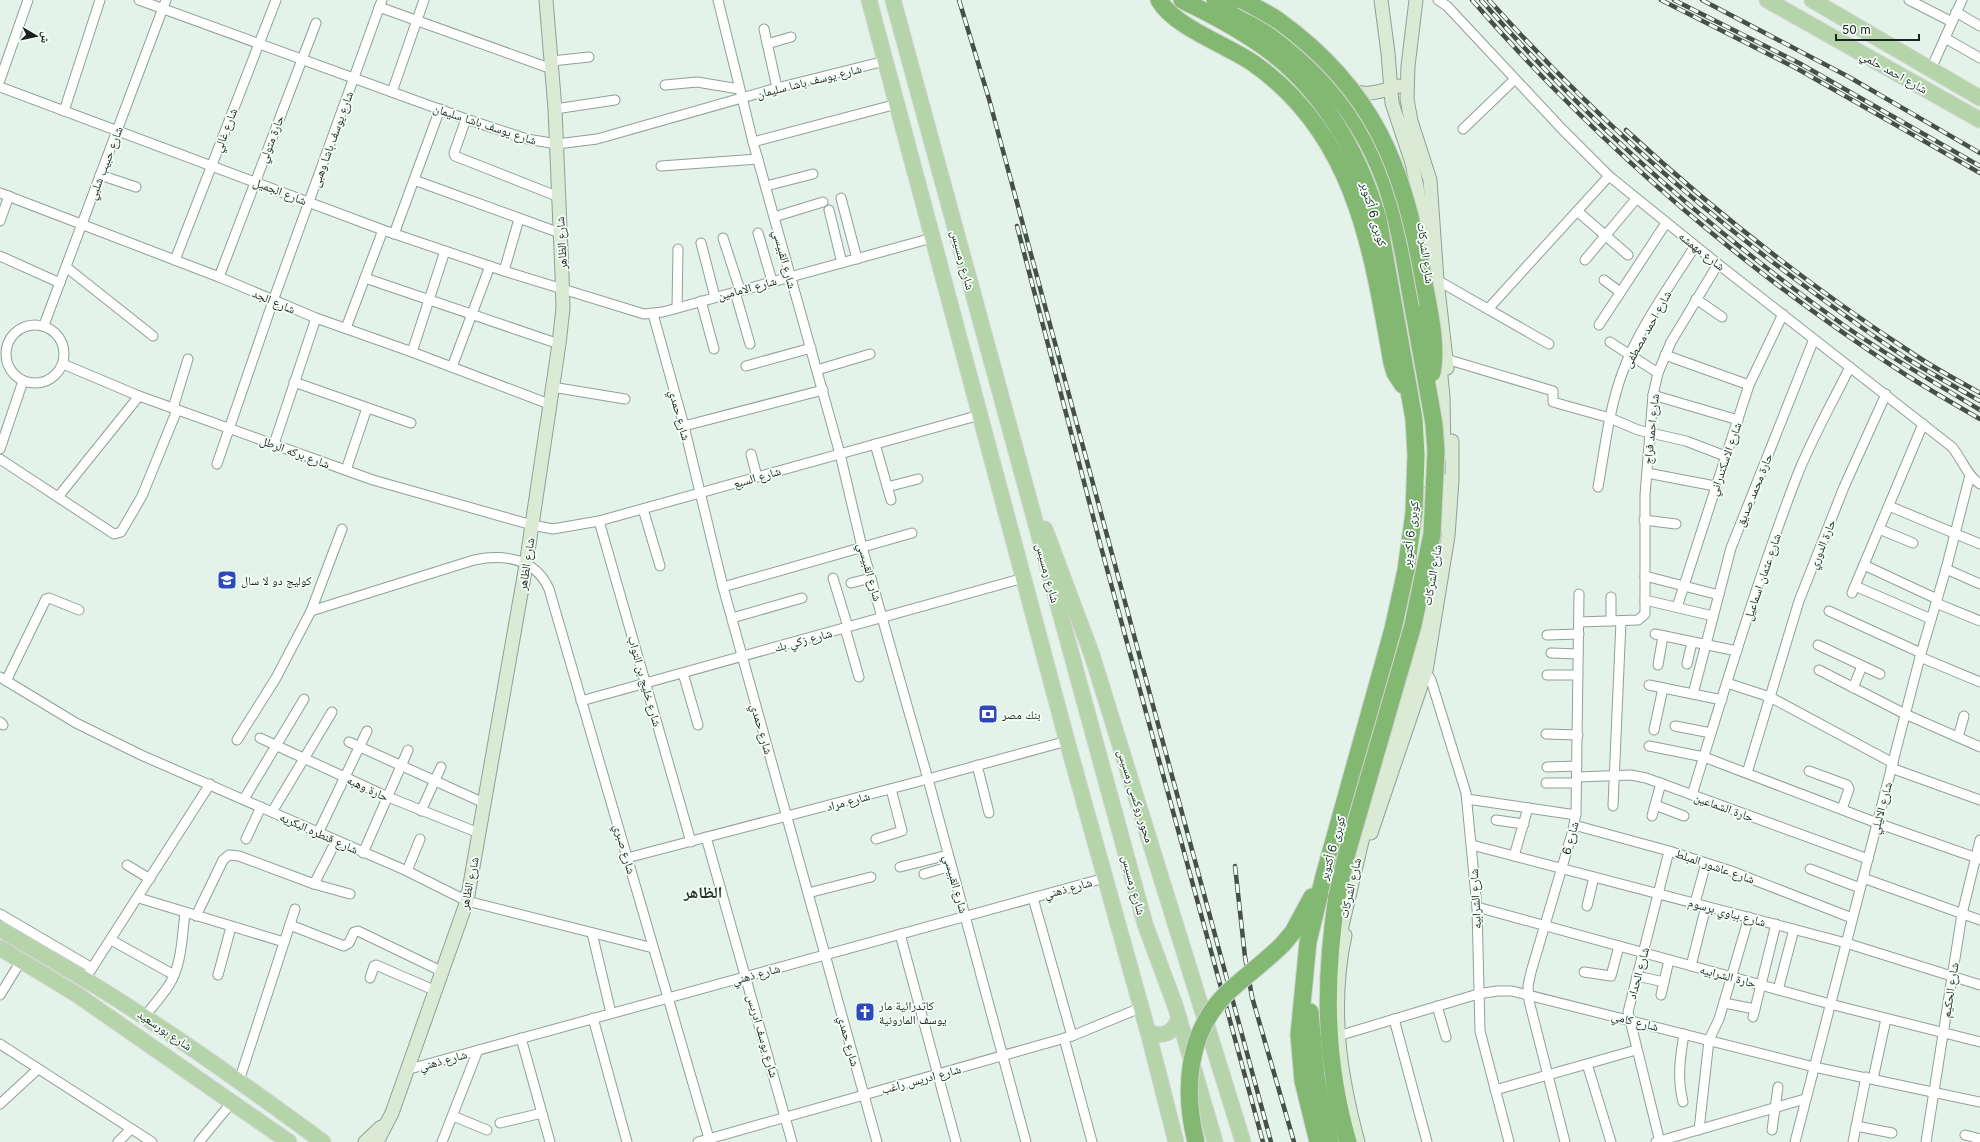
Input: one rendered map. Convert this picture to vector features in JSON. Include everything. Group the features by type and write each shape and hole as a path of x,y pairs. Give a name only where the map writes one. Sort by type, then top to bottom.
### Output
{"highway":[{"path":"1159,0 1171,16 1254,64 1280,86 1303,110 1323,136 1341,166 1353,192 1373,262 1395,373 1400,383 1409,390"},
{"name":"كوبرى 6 أكتوبر","path":"1182,0 1219,18 1271,52 1293,71 1311,91 1345,138 1367,184 1378,219 1414,419 1416,484 1414,513 1406,570 1393,629 1324,876 1308,942 1299,1035 1303,1081 1318,1142"},
{"path":"1194,0 1234,21 1273,46 1298,66 1326,96 1346,123 1360,150 1382,207 1394,251 1414,370 1421,430 1421,512 1411,586 1390,671 1331,879 1315,960 1310,1019 1312,1048 1320,1099 1330,1142"},
{"name":"كوبرى 6 أكتوبر","path":"1215,0 1255,21 1280,38 1303,58 1343,103 1360,129 1374,156 1386,184 1395,213 1434,424 1436,451 1432,534 1413,625 1347,853 1337,896 1330,940 1327,984 1328,1028 1332,1072 1340,1115 1348,1142"},
{"path":"1242,0 1278,20 1317,52 1345,81 1366,109 1381,134 1394,164 1414,230 1430,317 1433,354 1432,378 1427,386"},
{"path":"1196,1142 1189,1106 1188,1086 1193,1054 1202,1031 1212,1012 1225,995 1270,957 1293,932 1324,876"}],"main road":[{"name":"شارع الظاهر","path":"378,1142 392,1113 467,901 526,565 559,344 563,290 555,109 546,0"},
{"name":"شارع رمسيس","path":"869,0 1067,741 1170,1113 1176,1142"},
{"name":"شارع رمسيس","path":"893,0 1016,456 1145,924 1179,1018 1215,1142"},
{"path":"1226,0 1279,30 1344,88 1355,93 1368,94 1380,93 1406,84"},
{"name":"شارع الشركات","path":"1355,1142 1340,1088 1336,1061 1333,1027 1332,984 1338,942 1370,807 1421,668 1421,646 1442,506 1443,397 1427,248 1412,163 1392,103 1380,0"},
{"name":"شارع الشركات","path":"1358,1142 1342,1075 1338,1036 1338,968 1352,899 1364,854 1421,668 1448,536 1450,510 1452,451 1446,359 1437,280 1430,180 1411,121 1406,84 1416,0"},
{"name":"شارع احمد حلمي","path":"1767,0 1980,120"},
{"name":"شارع احمد حلمي","path":"1822,2 1980,98"},
{"path":"1421,668 1410,649 1409,632 1422,547 1427,476 1425,424 1419,359 1426,338 1436,326"},
{"name":"محور روكسى رمسيس","path":"1016,456 1066,582 1092,655 1244,1142"},
{"path":"1400,634 1402,648 1406,654 1421,668"},
{"path":"1390,671 1402,662 1421,668"},
{"name":"شارع بورسعيد","path":"0,929 89,973 144,1016 239,1081 323,1142"},
{"name":"شارع بورسعيد","path":"0,948 76,994 289,1142"},
{"path":"1148,1032 1159,1035 1171,1032 1176,1026 1179,1018"},
{"path":"1170,1113 1174,1107 1180,1103 1188,1101 1196,1102 1207,1112"},
{"name":"شارع الظاهر","path":"365,1142 384,1124 392,1113"}],"street":[{"path":"0,80 28,0"},
{"path":"64,111 100,0"},
{"name":"شارع يوسف باشا سليمان","path":"139,0 165,4 259,44 466,119 527,139 557,144 597,139 777,88 885,61"},
{"name":"شارع غالي","path":"175,260 276,0"},
{"path":"392,92 424,0"},
{"name":"شارع القبيسي","path":"718,0 739,89 840,454 862,547 966,916 1026,1142"},
{"name":"شارع مهمشه","path":"1438,0 1447,6 1609,176 1695,246 1952,447 1958,454 1970,475 1980,484"},
{"path":"1909,0 1952,22"},
{"path":"1931,69 1962,0"},
{"name":"شارع حبيب شلبي","path":"44,325 165,4"},
{"path":"381,4 417,21 552,65 589,57"},
{"name":"شارع يوسف باشا وهبى","path":"217,464 273,301 381,4"},
{"path":"1956,12 1980,26"},
{"name":"حارة متولي","path":"219,277 316,23"},
{"path":"764,29 777,88"},
{"path":"767,44 791,37"},
{"path":"1945,38 1980,58"},
{"path":"1463,129 1515,79"},
{"path":"665,85 697,82 739,89"},
{"name":"شارع الجميل","path":"0,86 394,234 563,290"},
{"path":"555,109 615,100"},
{"path":"754,142 897,104"},
{"path":"394,234 440,109"},
{"path":"466,119 454,153 455,156 559,197"},
{"path":"661,166 758,159"},
{"path":"766,186 813,174"},
{"path":"100,175 136,187"},
{"path":"1488,309 1609,176"},
{"path":"414,180 560,233"},
{"path":"0,221 4,194"},
{"name":"شارع الجد","path":"4,194 219,277 316,318 412,352 549,404"},
{"path":"840,198 857,259"},
{"path":"1585,260 1636,199"},
{"path":"774,217 823,202"},
{"path":"829,210 842,263"},
{"path":"1577,211 1628,255"},
{"path":"504,271 519,219"},
{"path":"1599,325 1666,223"},
{"path":"346,328 383,230"},
{"path":"758,233 772,281"},
{"path":"723,238 750,344"},
{"name":"شارع الامامين","path":"563,290 634,312 653,314 932,238"},
{"path":"701,243 715,297"},
{"name":"شارع احمد مصطفى","path":"1598,487 1615,394 1630,354 1644,328 1695,246"},
{"path":"677,308 678,250"},
{"path":"412,352 445,252"},
{"path":"0,256 60,282"},
{"name":"شارع احمد فراج","path":"1621,621 1638,620 1643,617 1646,611 1644,520 1646,473 1653,395 1658,373 1679,325 1718,264"},
{"path":"452,367 490,266"},
{"path":"66,267 153,336"},
{"path":"365,278 559,344"},
{"path":"1437,280 1549,344"},
{"path":"1604,280 1620,292"},
{"path":"1696,299 1722,317"},
{"path":"701,301 714,349"},
{"name":"شارع حمدي","path":"653,314 684,426 723,587 877,1142"},
{"name":"شارع الاسكندراني","path":"1677,607 1749,385 1783,314"},
{"path":"274,444 316,318"},
{"path":"34,324 44,325 59,336 64,350 62,364 55,375 49,379 36,383 23,380 16,376 9,366 3,345 17,330 25,326 34,324"},
{"name":"حارة محمد صديق","path":"1693,694 1718,595 1732,548 1814,339"},
{"path":"1610,342 1658,373"},
{"path":"746,366 811,348"},
{"path":"817,370 870,354"},
{"path":"1665,355 1749,385"},
{"path":"0,459 114,534 121,532 142,496 175,409 188,359"},
{"path":"1446,359 1554,391 1553,402 1610,418 1626,426 1686,441 1725,456"},
{"name":"شارع بركه الرطل","path":"62,364 139,396 373,480 532,526"},
{"name":"شارع عثمان اسماعيل","path":"1692,795 1763,571 1798,475 1812,442 1850,366"},
{"path":"0,449 23,380"},
{"path":"294,382 411,423"},
{"path":"552,387 625,399"},
{"path":"684,426 823,390"},
{"name":"حارة الدوري","path":"1747,773 1799,601 1844,487 1886,394"},
{"path":"1653,395 1738,420"},
{"path":"58,497 139,396"},
{"path":"346,470 367,408"},
{"name":"شارع السبع","path":"532,526 553,529 599,521 980,415"},
{"path":"1923,424 1853,590 1931,619"},
{"path":"875,444 891,500"},
{"path":"751,454 756,477"},
{"path":"1646,473 1715,486"},
{"name":"شارع الاليلي","path":"1795,1142 1905,714 1956,534 1970,475"},
{"path":"887,487 918,479"},
{"path":"1889,506 1980,544"},
{"path":"643,509 660,566"},
{"path":"1644,520 1676,524"},
{"name":"شارع خليج بن التواب","path":"599,521 691,842"},
{"path":"237,740 276,678 311,611 342,529"},
{"path":"1879,529 1913,543"},
{"path":"723,587 912,533"},
{"name":"شارع صبري","path":"311,611 474,560 492,557 510,558 537,570 544,579 549,589 582,701 709,1140"},
{"path":"1864,565 1980,621"},
{"path":"1946,570 1980,584"},
{"path":"1645,576 1718,595"},
{"path":"833,578 860,677"},
{"path":"851,584 871,578"},
{"name":"شارع زكي بك","path":"582,701 1024,578"},
{"name":"شارع 6","path":"1565,1142 1529,994 1531,972 1576,815 1579,594"},
{"path":"1611,597 1611,621"},
{"path":"3,679 46,599 49,598 79,610"},
{"path":"732,618 802,598"},
{"path":"1645,600 1713,616"},
{"path":"1829,611 1980,682"},
{"path":"1579,622 1621,621 1613,806"},
{"path":"1547,635 1579,634"},
{"path":"1658,665 1659,635 1737,651"},
{"path":"1687,664 1692,642"},
{"path":"1818,645 1880,674"},
{"path":"1551,653 1578,654"},
{"path":"1854,688 1862,666"},
{"name":"شارع الشرابيه","path":"1421,668 1431,680 1458,761 1467,799 1477,907 1480,1031 1509,1142"},
{"path":"1819,670 1905,714 1980,747"},
{"path":"683,673 698,725"},
{"path":"1547,675 1578,675"},
{"name":"شارع قنطره البكريه","path":"3,679 76,723 141,756 261,806 318,833 407,871 467,901 653,948"},
{"path":"1727,683 1770,697 1892,766 1980,800"},
{"path":"1649,685 1722,700"},
{"path":"1654,730 1663,688"},
{"path":"244,799 304,699"},
{"path":"272,812 332,712"},
{"path":"1958,737 1964,716"},
{"path":"1675,726 1711,733"},
{"path":"318,833 367,731"},
{"path":"1546,734 1578,735"},
{"name":"حارة وهبه","path":"260,738 420,811 479,833"},
{"name":"شارع مراد","path":"627,858 1067,741"},
{"path":"349,742 484,803"},
{"path":"1649,746 1704,757 1877,823 1978,858"},
{"path":"363,853 408,750"},
{"path":"977,765 989,813"},
{"path":"1547,767 1577,766"},
{"path":"420,811 441,767"},
{"path":"1809,771 1847,785 1849,789 1842,810"},
{"name":"حارة الشماعين","path":"1546,783 1614,775 1631,775 1661,783 1868,859"},
{"path":"1652,816 1661,783"},
{"path":"89,973 139,898 210,784"},
{"path":"876,839 900,833 902,831 891,789"},
{"path":"1467,799 1576,815"},
{"path":"1655,805 1684,816"},
{"path":"246,839 261,806"},
{"path":"1514,856 1528,808"},
{"path":"1496,820 1524,824"},
{"name":"شارع عاشور المبلط","path":"1574,824 1706,863 1785,891 1852,918"},
{"name":"شارع يوسف ادريس","path":"706,837 792,1142"},
{"path":"407,871 420,839"},
{"name":"شارع الحكيم","path":"1926,1142 1962,914 1978,858 1980,840"},
{"path":"314,884 336,841"},
{"name":"شارع بباوي برسوم","path":"1472,845 1846,943 1980,985"},
{"name":"شارع الحداد","path":"1658,1142 1629,1020 1630,1005 1669,851"},
{"path":"196,916 223,860 229,855 238,856 314,884 350,894"},
{"path":"900,868 948,855"},
{"path":"1696,903 1706,863"},
{"path":"127,864 150,879"},
{"path":"924,874 951,866"},
{"path":"1810,869 1860,888"},
{"path":"808,893 871,877"},
{"path":"1587,906 1594,877"},
{"name":"شارع ذهني","path":"406,1070 1105,878"},
{"path":"1862,878 1980,920"},
{"path":"139,898 284,942"},
{"path":"1033,898 1068,1037 1092,1142"},
{"path":"1691,966 1706,906"},
{"name":"حارة الشرابيه","path":"1477,907 1830,1004 1980,1042"},
{"path":"239,1081 295,909"},
{"path":"144,1016 170,984 174,975 178,964 185,913"},
{"name":"شارع بورسعيد","path":"0,914 89,973"},
{"path":"1699,1130 1709,1040 1719,1019 1749,917"},
{"path":"1724,1003 1754,1013 1776,924"},
{"path":"290,925 344,946 349,943 354,932 358,931 443,972"},
{"path":"218,974 231,927"},
{"path":"1778,990 1794,929"},
{"path":"592,933 611,1013"},
{"path":"900,934 956,1142"},
{"path":"111,940 174,975"},
{"path":"1584,972 1611,976 1619,946"},
{"path":"1661,994 1669,960"},
{"path":"0,995 21,961"},
{"path":"370,978 374,966 376,965 436,991"},
{"path":"1637,976 1664,982"},
{"name":"شارع كامي","path":"1338,1036 1478,994 1497,991 1529,994 1814,1067 1934,1091 1980,1102"},
{"path":"1438,1006 1446,1037"},
{"name":"شارع ادريس راغب","path":"698,1142 1068,1037 1140,1008"},
{"path":"593,1018 627,1142"},
{"path":"1394,1019 1427,1142"},
{"path":"1853,1142 1856,1126 1886,1019"},
{"path":"1683,1102 1678,1072 1684,1034"},
{"path":"521,1038 550,1142"},
{"path":"0,1044 152,1142"},
{"path":"442,1142 478,1050"},
{"path":"1495,1090 1636,1050"},
{"path":"1587,1064 1611,1142"},
{"path":"0,1104 38,1069"},
{"path":"1772,1130 1778,1087"},
{"path":"1658,1142 1805,1099"},
{"path":"199,1142 232,1102"},
{"path":"500,1123 542,1113"},
{"path":"453,1116 487,1130"},
{"path":"1856,1126 1892,1133"},
{"path":"118,1142 131,1129"},
{"path":"1965,1135 1980,1139"}],"railway":[{"path":"959,0 989,99 1271,1142"},
{"path":"1472,0 1520,53 1570,104 1621,154 1674,202 1786,291 1844,333 1912,379 1980,419"},
{"path":"1481,0 1564,89 1607,131 1652,172 1745,251 1842,324 1980,410"},
{"path":"1489,0 1562,78 1640,152 1721,222 1763,255 1871,334 1911,361 1980,401"},
{"path":"1661,0 1796,68 1980,173"},
{"path":"1674,0 1799,63 1980,166"},
{"path":"1702,0 1849,77 1980,153"},
{"path":"1626,130 1694,190 1764,248 1874,328 1946,374 1980,393"},
{"path":"1017,226 1101,547 1263,1142"},
{"path":"1235,866 1245,957 1252,997 1294,1142"}],"place":[{"name":"كوليج دو لا سال","path":"227,580"},
{"name":"بنك مصر","path":"988,714"},
{"name":"كاتدرائية مار يوسف المارونية","path":"865,1012"}],"district":[{"name":"الظاهر","path":"703,892"}]}
